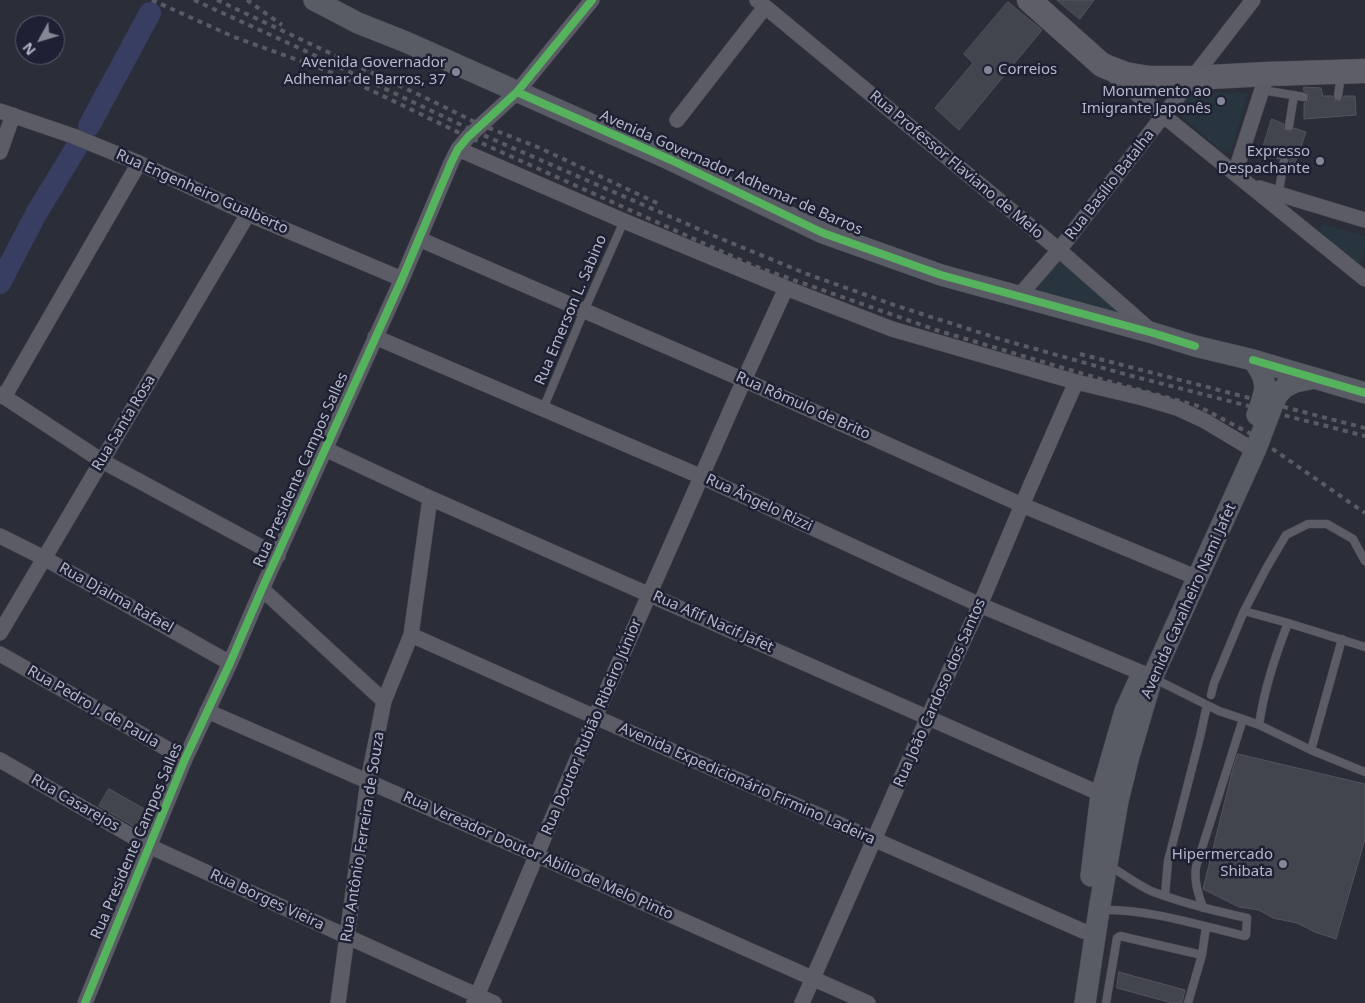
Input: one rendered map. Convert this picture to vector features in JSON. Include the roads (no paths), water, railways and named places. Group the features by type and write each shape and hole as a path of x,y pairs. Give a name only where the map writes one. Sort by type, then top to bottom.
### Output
{"main road":[{"name":"Avenida Governador Adhemar de Barros","path":"315,0 358,23 406,42 670,160 823,233 941,275 1195,346 1253,360 1365,393"},
{"path":"1031,1 1102,65 1125,74 1149,78 1264,82 1341,72 1365,72"},
{"name":"Avenida Cavalheiro Nami Jafet","path":"1251,448 1265,388 1262,372 1253,360"},
{"name":"Avenida Cavalheiro Nami Jafet","path":"1084,1003 1101,794 1126,711 1147,675 1251,448 1278,394 1285,387 1295,382 1316,378"},
{"name":"Avenida Cavalheiro Nami Jafet","path":"1071,1003 1090,932 1099,910 1118,801 1147,675"}],"street":[{"name":"Rua Presidente Campos Salles","path":"85,1003 185,759 402,279 458,149 517,92 592,0"},
{"name":"Rua Basílio Batalha","path":"1019,296 1059,250 1253,0"},
{"path":"677,120 761,3"},
{"name":"Rua Professor Flaviano de Melo","path":"761,3 1059,250 1153,333"},
{"path":"1102,65 1235,174 1276,199 1364,277"},
{"path":"1235,174 1264,82"},
{"path":"0,152 6,113"},
{"name":"Rua Engenheiro Gualberto","path":"6,113 73,136 139,163 248,214 402,279"},
{"path":"458,149 624,221 786,288 892,329 1076,382 1176,408 1205,420 1251,448"},
{"path":"139,163 2,396 102,461 278,556"},
{"path":"1276,199 1365,220"},
{"name":"Rua Santa Rosa","path":"0,633 248,214"},
{"name":"Rua Rômulo de Brito","path":"419,239 744,380 1022,505 1192,576"},
{"name":"Rua Doutor Rubião Ribeiro Júnior","path":"476,999 595,717 786,288"},
{"name":"Rua Ângelo Rizzi","path":"375,337 702,477 980,605 1147,675"},
{"name":"Rua João Cardoso dos Santos","path":"802,1003 928,717 980,605 1076,382"},
{"name":"Rua Afif Nacif Jafet","path":"325,449 430,498 1101,794"},
{"name":"Rua Antônio Ferreira de Souza","path":"338,1003 368,781 384,701 411,635 430,498"},
{"name":"Rua Djalma Rafael","path":"0,536 44,558 230,663"},
{"path":"262,589 384,701"},
{"name":"Avenida Expedicionário Firmino Ladeira","path":"411,635 875,840 1090,932"},
{"name":"Rua Pedro J. de Paula","path":"0,654 185,759"},
{"name":"Rua Vereador Doutor Abílio de Melo Pinto","path":"208,711 868,1003"},
{"name":"Rua Casarejos","path":"0,760 149,846"},
{"name":"Rua Borges Vieira","path":"149,846 348,937 476,999 494,1003"}],"lane":[{"path":"1338,96 1341,72"},
{"path":"1264,82 1294,95 1304,97"},
{"path":"1289,126 1294,95"},
{"path":"1276,199 1284,161"},
{"name":"Rua Emerson L. Sabino","path":"543,409 624,221"},
{"path":"1211,695 1214,683 1244,611 1286,535 1308,524 1327,524 1353,539 1365,561"},
{"path":"1244,611 1365,647"},
{"path":"1259,725 1261,710 1277,650 1288,623"},
{"path":"1311,750 1342,639"},
{"path":"1147,675 1207,705 1259,725 1311,750 1365,772"},
{"path":"1165,895 1168,861 1207,705"},
{"path":"1203,908 1196,887 1196,867 1243,719"},
{"path":"1099,910 1147,913 1246,935 1248,919 1203,908 1150,890 1107,864"},
{"path":"1188,1003 1202,955 1206,927"},
{"path":"1106,1003 1117,938 1120,936 1202,955"}],"waterway":[{"path":"89,126 150,13"},
{"path":"0,283 36,214 76,148"}],"railway":[{"path":"152,0 234,37 356,83 468,137 754,266 936,330 1198,406 1251,434 1365,513"},
{"path":"194,0 474,131 712,235 807,274 897,306 1000,339 1128,375 1365,436"},
{"path":"217,0 481,125 540,148 659,204"},
{"path":"247,0 282,25"},
{"path":"1080,354 1365,428"}],"place":[{"name":"Correios","path":"988,70"},
{"name":"Avenida Governador Adhemar de Barros, 37","path":"456,72"},
{"name":"Monumento ao Imigrante Japonês","path":"1221,101"},
{"name":"Expresso Despachante","path":"1320,161"},
{"name":"Hipermercado Shibata","path":"1283,864"}]}
